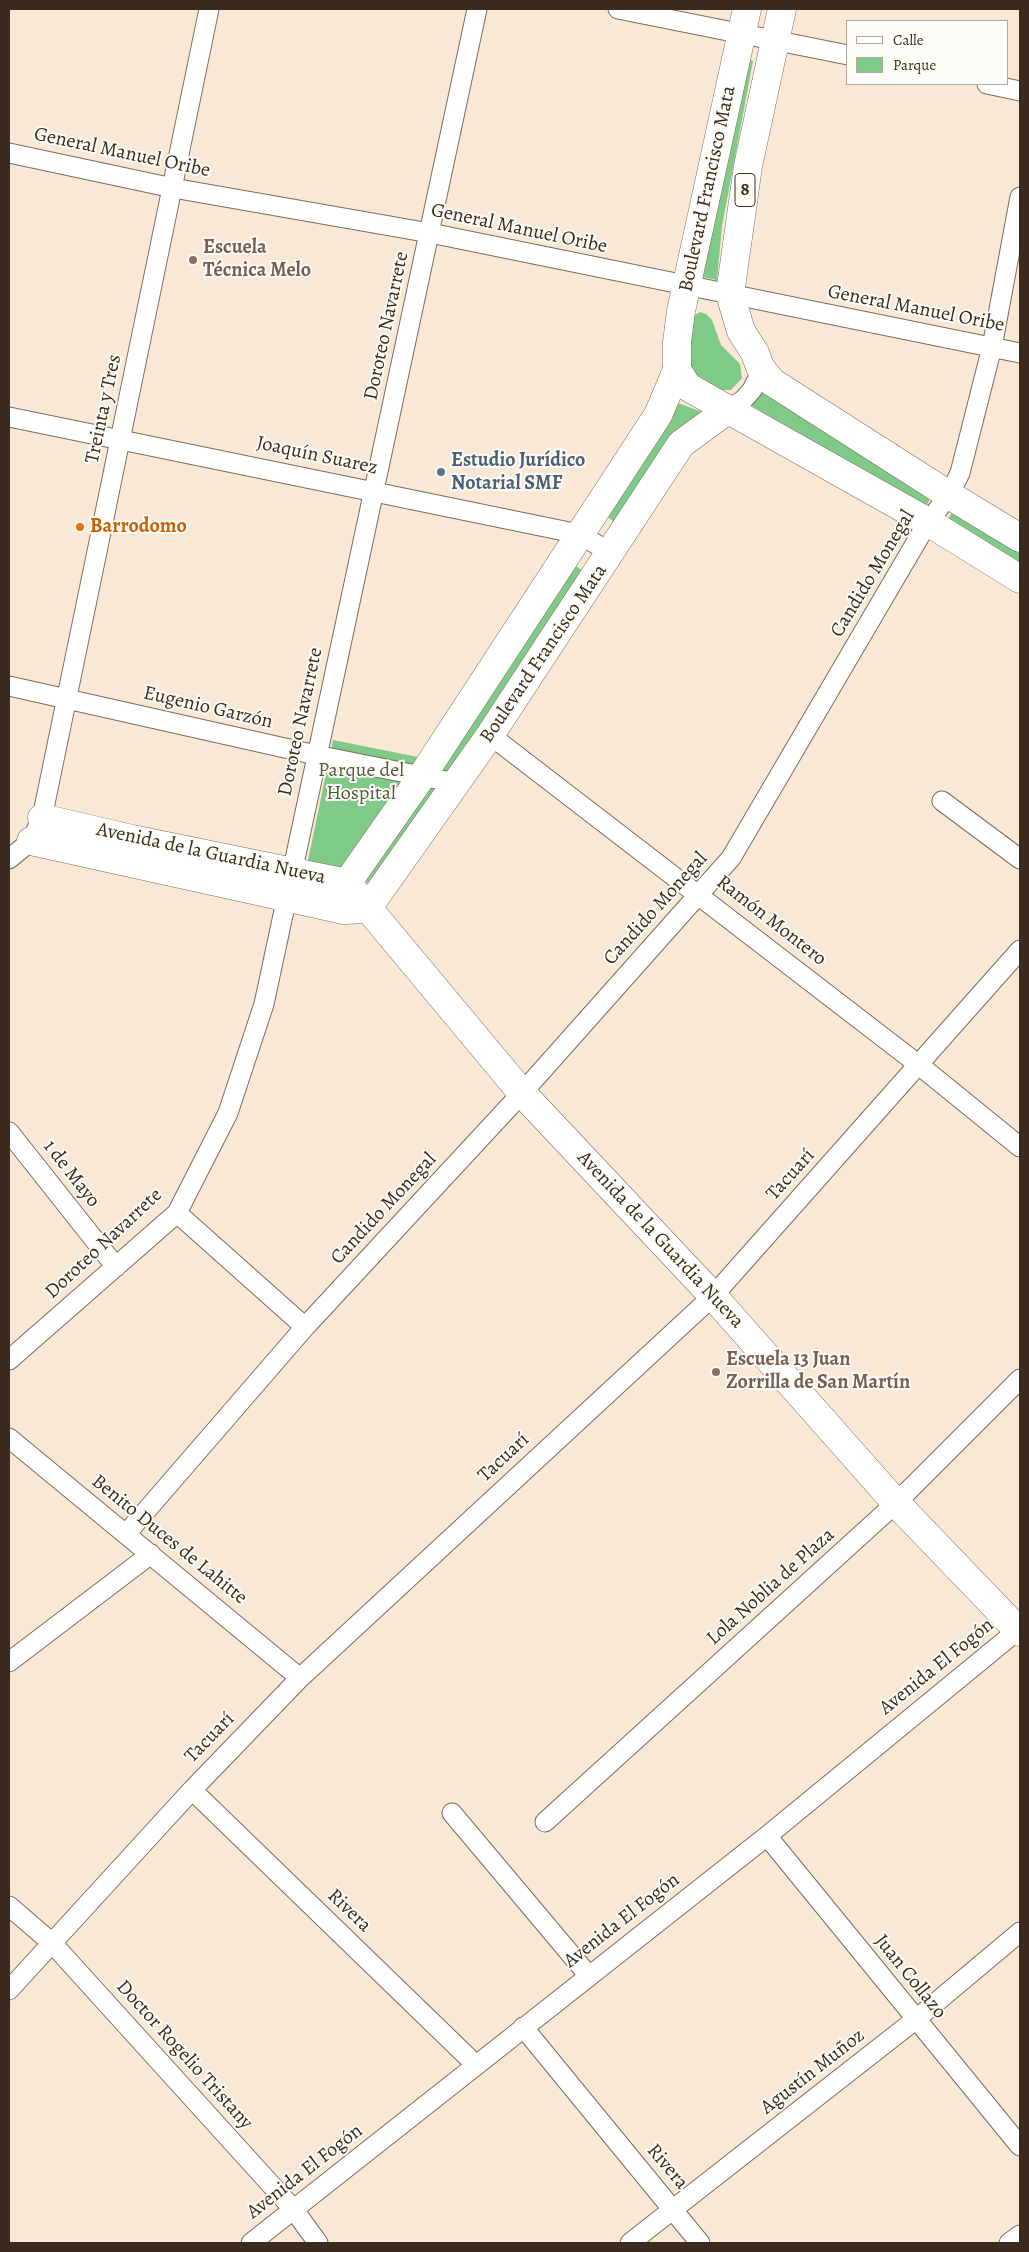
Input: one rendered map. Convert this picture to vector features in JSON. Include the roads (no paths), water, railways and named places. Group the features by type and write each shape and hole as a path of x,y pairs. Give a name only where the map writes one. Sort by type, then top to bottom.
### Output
{"street":[{"name":"Treinta y Tres","path":"37,829 67,699 209,9"},
{"name":"Doroteo Navarrete","path":"10,1357 116,1267 177,1212 228,1113 264,1004 316,755 375,491 478,9"},
{"path":"618,9 744,20 776,40 846,54"},
{"name":"Boulevard Francisco Mata","path":"367,909 490,735 681,444 729,408 743,400 752,390 760,374 760,367 755,353 741,330 730,294 748,166 782,9"},
{"name":"Boulevard Francisco Mata","path":"347,883 422,776 658,415 677,370 677,342 744,20"},
{"path":"992,85 1020,91"},
{"name":"General Manuel Oribe","path":"9,153 172,188 430,233 1020,353"},
{"name":"Candido Monegal","path":"126,1534 305,1327 522,1093 731,858 746,836 928,522 949,495 966,455 992,347 1020,197"},
{"name":"8","path":"760,367 772,382 789,394 1020,538"},
{"path":"677,370 688,387 729,408 928,522 1020,579"},
{"name":"Joaquín Suarez","path":"9,418 121,439 579,534 611,553"},
{"name":"Eugenio Garzón","path":"9,686 316,755 456,783"},
{"name":"Ramón Montero","path":"490,735 919,1065 1020,1147"},
{"path":"942,801 1020,859"},
{"path":"9,859 37,829"},
{"name":"Avenida de la Guardia Nueva","path":"37,829 290,885 344,910 367,909"},
{"name":"Avenida de la Guardia Nueva","path":"290,885 347,883 522,1093 713,1296 896,1503 1019,1631"},
{"name":"Tacuarí","path":"9,1990 192,1790 300,1678 713,1296 1020,950"},
{"name":"1 de Mayo","path":"9,1132 116,1267"},
{"path":"177,1212 305,1327"},
{"name":"Lola Noblia de Plaza","path":"545,1822 896,1503 1020,1378"},
{"name":"Benito Duces de Lahitte","path":"9,1438 300,1678"},
{"path":"9,1662 151,1554"},
{"name":"Avenida El Fogón","path":"251,2243 767,1836 1019,1631"},
{"name":"Rivera","path":"192,1790 476,2065"},
{"path":"452,1813 589,1976"},
{"name":"Juan Collazo","path":"767,1836 915,2020 1020,2146"},
{"name":"Doctor Rogelio Tristany","path":"9,1906 52,1943 294,2210 318,2243"},
{"name":"Agustín Muñoz","path":"630,2243 915,2020 1020,1932"},
{"name":"Rivera","path":"523,2027 700,2243"},
{"path":"1009,2243 1020,2235"}],"place":[{"name":"Escuela Técnica Melo","path":"193,260"},
{"name":"Estudio Jurídico Notarial SMF","path":"441,472"},
{"name":"Barrodomo","path":"80,527"},
{"name":"Escuela 13 Juan Zorrilla de San Martín","path":"716,1372"}],"park label":[{"name":"Parque del Hospital","path":"361,782"}]}
